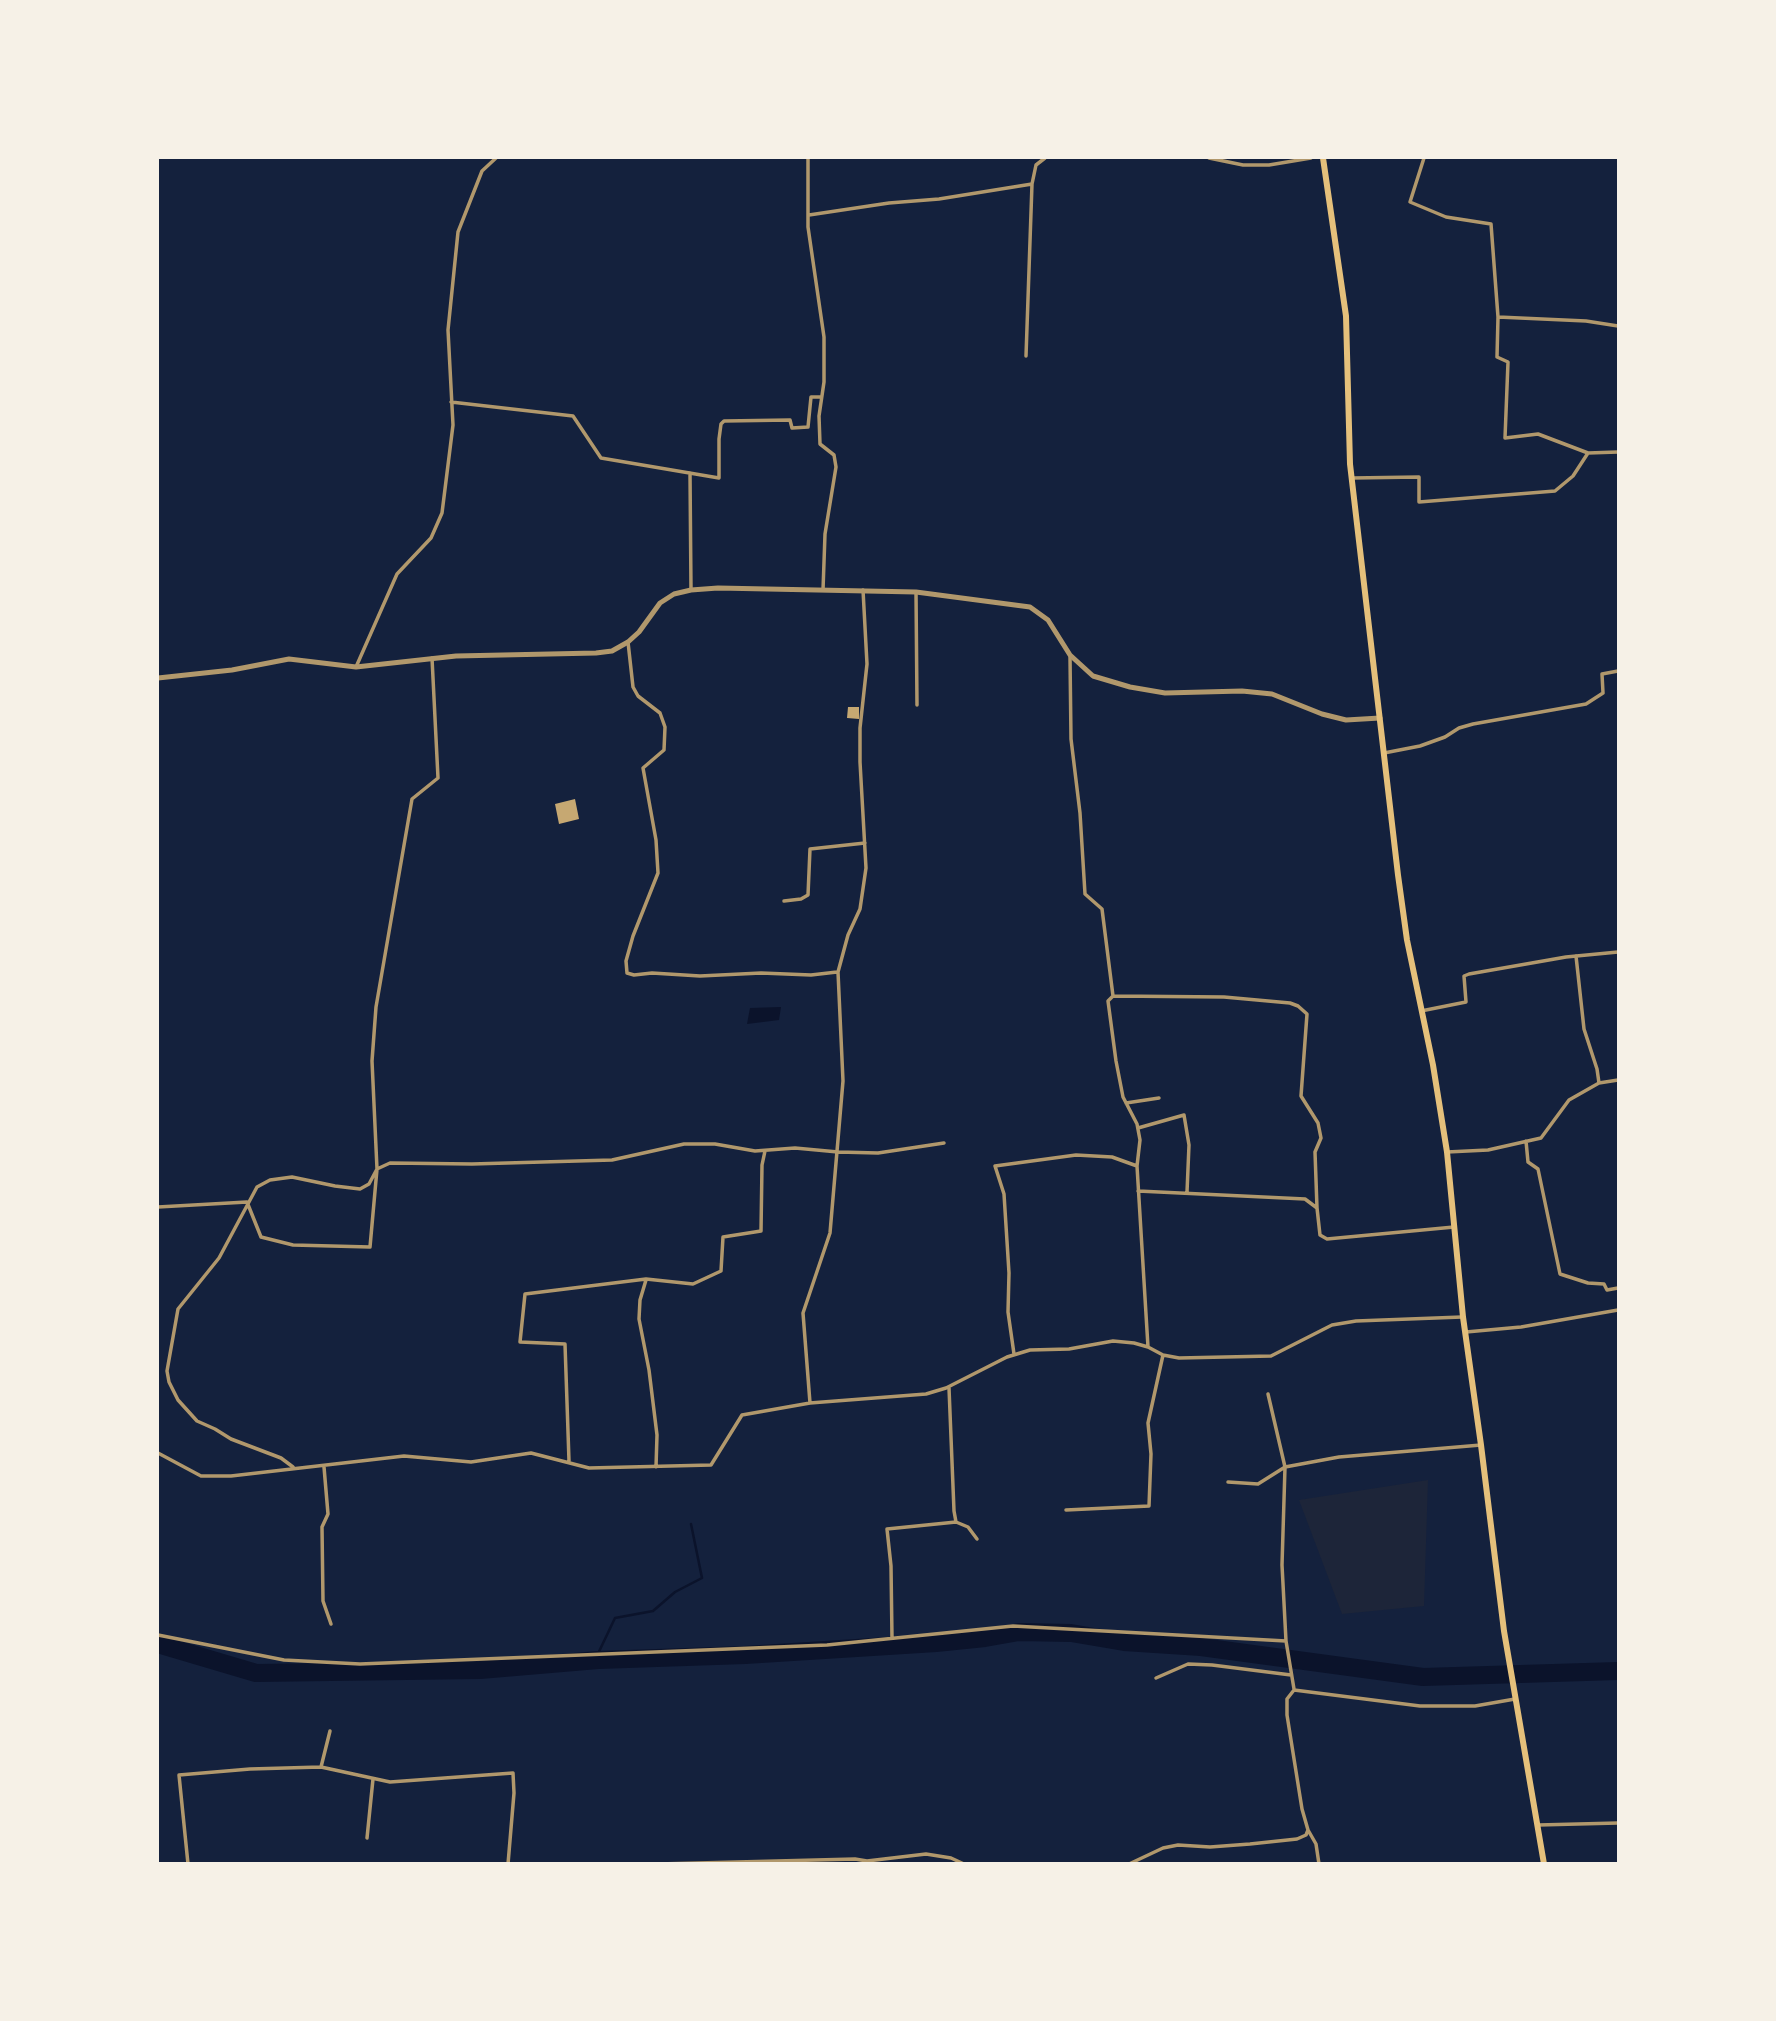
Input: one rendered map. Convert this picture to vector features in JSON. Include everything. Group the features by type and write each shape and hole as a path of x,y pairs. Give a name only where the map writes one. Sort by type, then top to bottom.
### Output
{"main road":[{"path":"1323,158 1346,316 1352,478 1407,940 1447,1152 1463,1317 1504,1631 1544,1864"}],"street":[{"path":"356,667 397,575 431,538 442,513 453,425 448,330 458,232 482,171 496,158"},
{"path":"808,158 808,227 825,360 819,416 820,444 834,455 836,467 825,534 823,590"},
{"path":"1026,356 1032,184 1036,165 1045,158"},
{"path":"1209,158 1243,165 1269,165 1311,158"},
{"path":"1424,158 1409,202 1446,216 1491,224 1498,317 1497,357 1508,362 1505,439 1538,434 1588,453 1619,452"},
{"path":"808,215 939,199 1032,184"},
{"path":"1498,317 1586,321 1619,326"},
{"path":"451,402 573,416 601,458 719,478 719,439 724,421 790,420 792,428 808,427 811,397 821,397"},
{"path":"1352,478 1419,477 1419,502 1555,491 1573,476 1588,453"},
{"path":"690,473 691,590"},
{"path":"158,678 232,670 289,659 356,667 497,653 596,653 612,651 628,642 660,603 674,594 718,588 863,590 916,592 1030,607 1048,620 1070,655 1093,676 1129,687 1165,693 1241,691 1272,694 1322,714 1346,720 1380,718"},
{"path":"810,1403 803,1313 830,1233 843,1081 838,972 848,935 860,909 866,868 860,728 867,664 863,590"},
{"path":"916,592 917,705"},
{"path":"628,642 633,687 638,696 660,713 665,727 664,750 643,768 654,829 658,873 633,936 626,961 627,973 700,976 761,973 811,975 838,972"},
{"path":"1070,655 1071,739 1080,813 1085,894 1102,909 1113,996"},
{"path":"247,1202 261,1237 293,1245 370,1247 377,1169 372,1061 376,1007 412,799 438,778 432,658"},
{"path":"1384,753 1420,746 1473,724 1586,704 1603,693 1602,674 1619,671"},
{"path":"784,901 801,899 808,895 810,849 865,843"},
{"path":"1421,1011 1466,1002 1464,976 1469,974 1576,956 1619,952"},
{"path":"1576,956 1584,1029 1599,1083"},
{"path":"1148,1346 1137,1166 1140,1140 1138,1128 1126,1103 1116,1062 1108,1001 1113,996 1224,997 1298,1006 1307,1014 1301,1096 1318,1123 1321,1138 1315,1152 1320,1235 1327,1239 1454,1227"},
{"path":"1447,1152 1488,1150 1541,1138 1569,1100 1599,1083 1619,1080"},
{"path":"1126,1103 1159,1098"},
{"path":"1138,1128 1184,1115 1189,1146 1187,1192"},
{"path":"1526,1141 1528,1162 1538,1169 1560,1275 1588,1283 1604,1284 1607,1290 1619,1288"},
{"path":"295,1468 281,1458 231,1440 197,1421 178,1400 167,1371 178,1310 219,1258 257,1187 270,1180 292,1177 360,1189 369,1184 377,1169 390,1163 472,1164 612,1160 684,1144 715,1144 765,1151 795,1148 878,1153 944,1143"},
{"path":"569,1461 565,1344 520,1342 525,1294 646,1279 694,1284 721,1271 723,1237 761,1231 762,1165 765,1151"},
{"path":"1014,1355 1008,1312 1009,1273 1004,1194 995,1166 1076,1154 1112,1157 1137,1166"},
{"path":"1138,1191 1305,1199 1317,1208"},
{"path":"158,1207 247,1202"},
{"path":"646,1279 640,1300 639,1319 657,1434 656,1467"},
{"path":"1466,1332 1521,1327 1619,1310"},
{"path":"158,1453 201,1476 231,1476 324,1467 404,1456 471,1462 531,1453 589,1468 711,1465 742,1415 810,1403 926,1394 1030,1350 1069,1349 1113,1341 1148,1346 1163,1354 1180,1358 1271,1356 1332,1325 1356,1321 1463,1317"},
{"path":"1066,1510 1149,1506 1148,1423 1163,1354"},
{"path":"948,1386 956,1522"},
{"path":"1268,1394 1284,1467 1282,1565 1286,1641 1294,1690 1287,1699 1287,1715 1302,1809 1319,1864"},
{"path":"1228,1482 1258,1484 1284,1467 1339,1457 1481,1445"},
{"path":"324,1467 328,1514 321,1527 323,1601 331,1624"},
{"path":"892,1638 891,1566 887,1529 956,1522 968,1527 977,1539"},
{"path":"158,1635 284,1660 360,1664 827,1645 1013,1626 1286,1641"},
{"path":"1156,1678 1188,1664 1291,1675"},
{"path":"1294,1690 1420,1706 1475,1706 1516,1696"},
{"path":"321,1767 330,1731"},
{"path":"188,1864 179,1775 321,1767 390,1782 513,1773 508,1864"},
{"path":"367,1838 373,1779"},
{"path":"1538,1825 1619,1823"},
{"path":"1129,1864 1163,1848 1178,1845 1210,1847 1297,1839 1306,1835 1308,1830"},
{"path":"658,1864 867,1861 926,1854 951,1858 964,1864"}],"shaded area":[{"path":"781,1007 779,1020 747,1024 750,1008"},
{"path":"1428,1480 1424,1606 1342,1614 1299,1500"}],"building":[{"path":"848,707 859,707 859,719 847,718"},
{"path":"575,799 579,819 559,824 555,804"}],"waterway":[{"path":"595,1660 615,1618 653,1611 675,1592 702,1578 691,1524"},
{"path":"158,1644 256,1673 480,1670 598,1660 745,1655 936,1643 1019,1632 1071,1633 1124,1642 1201,1647 1423,1677 1618,1671"}]}
